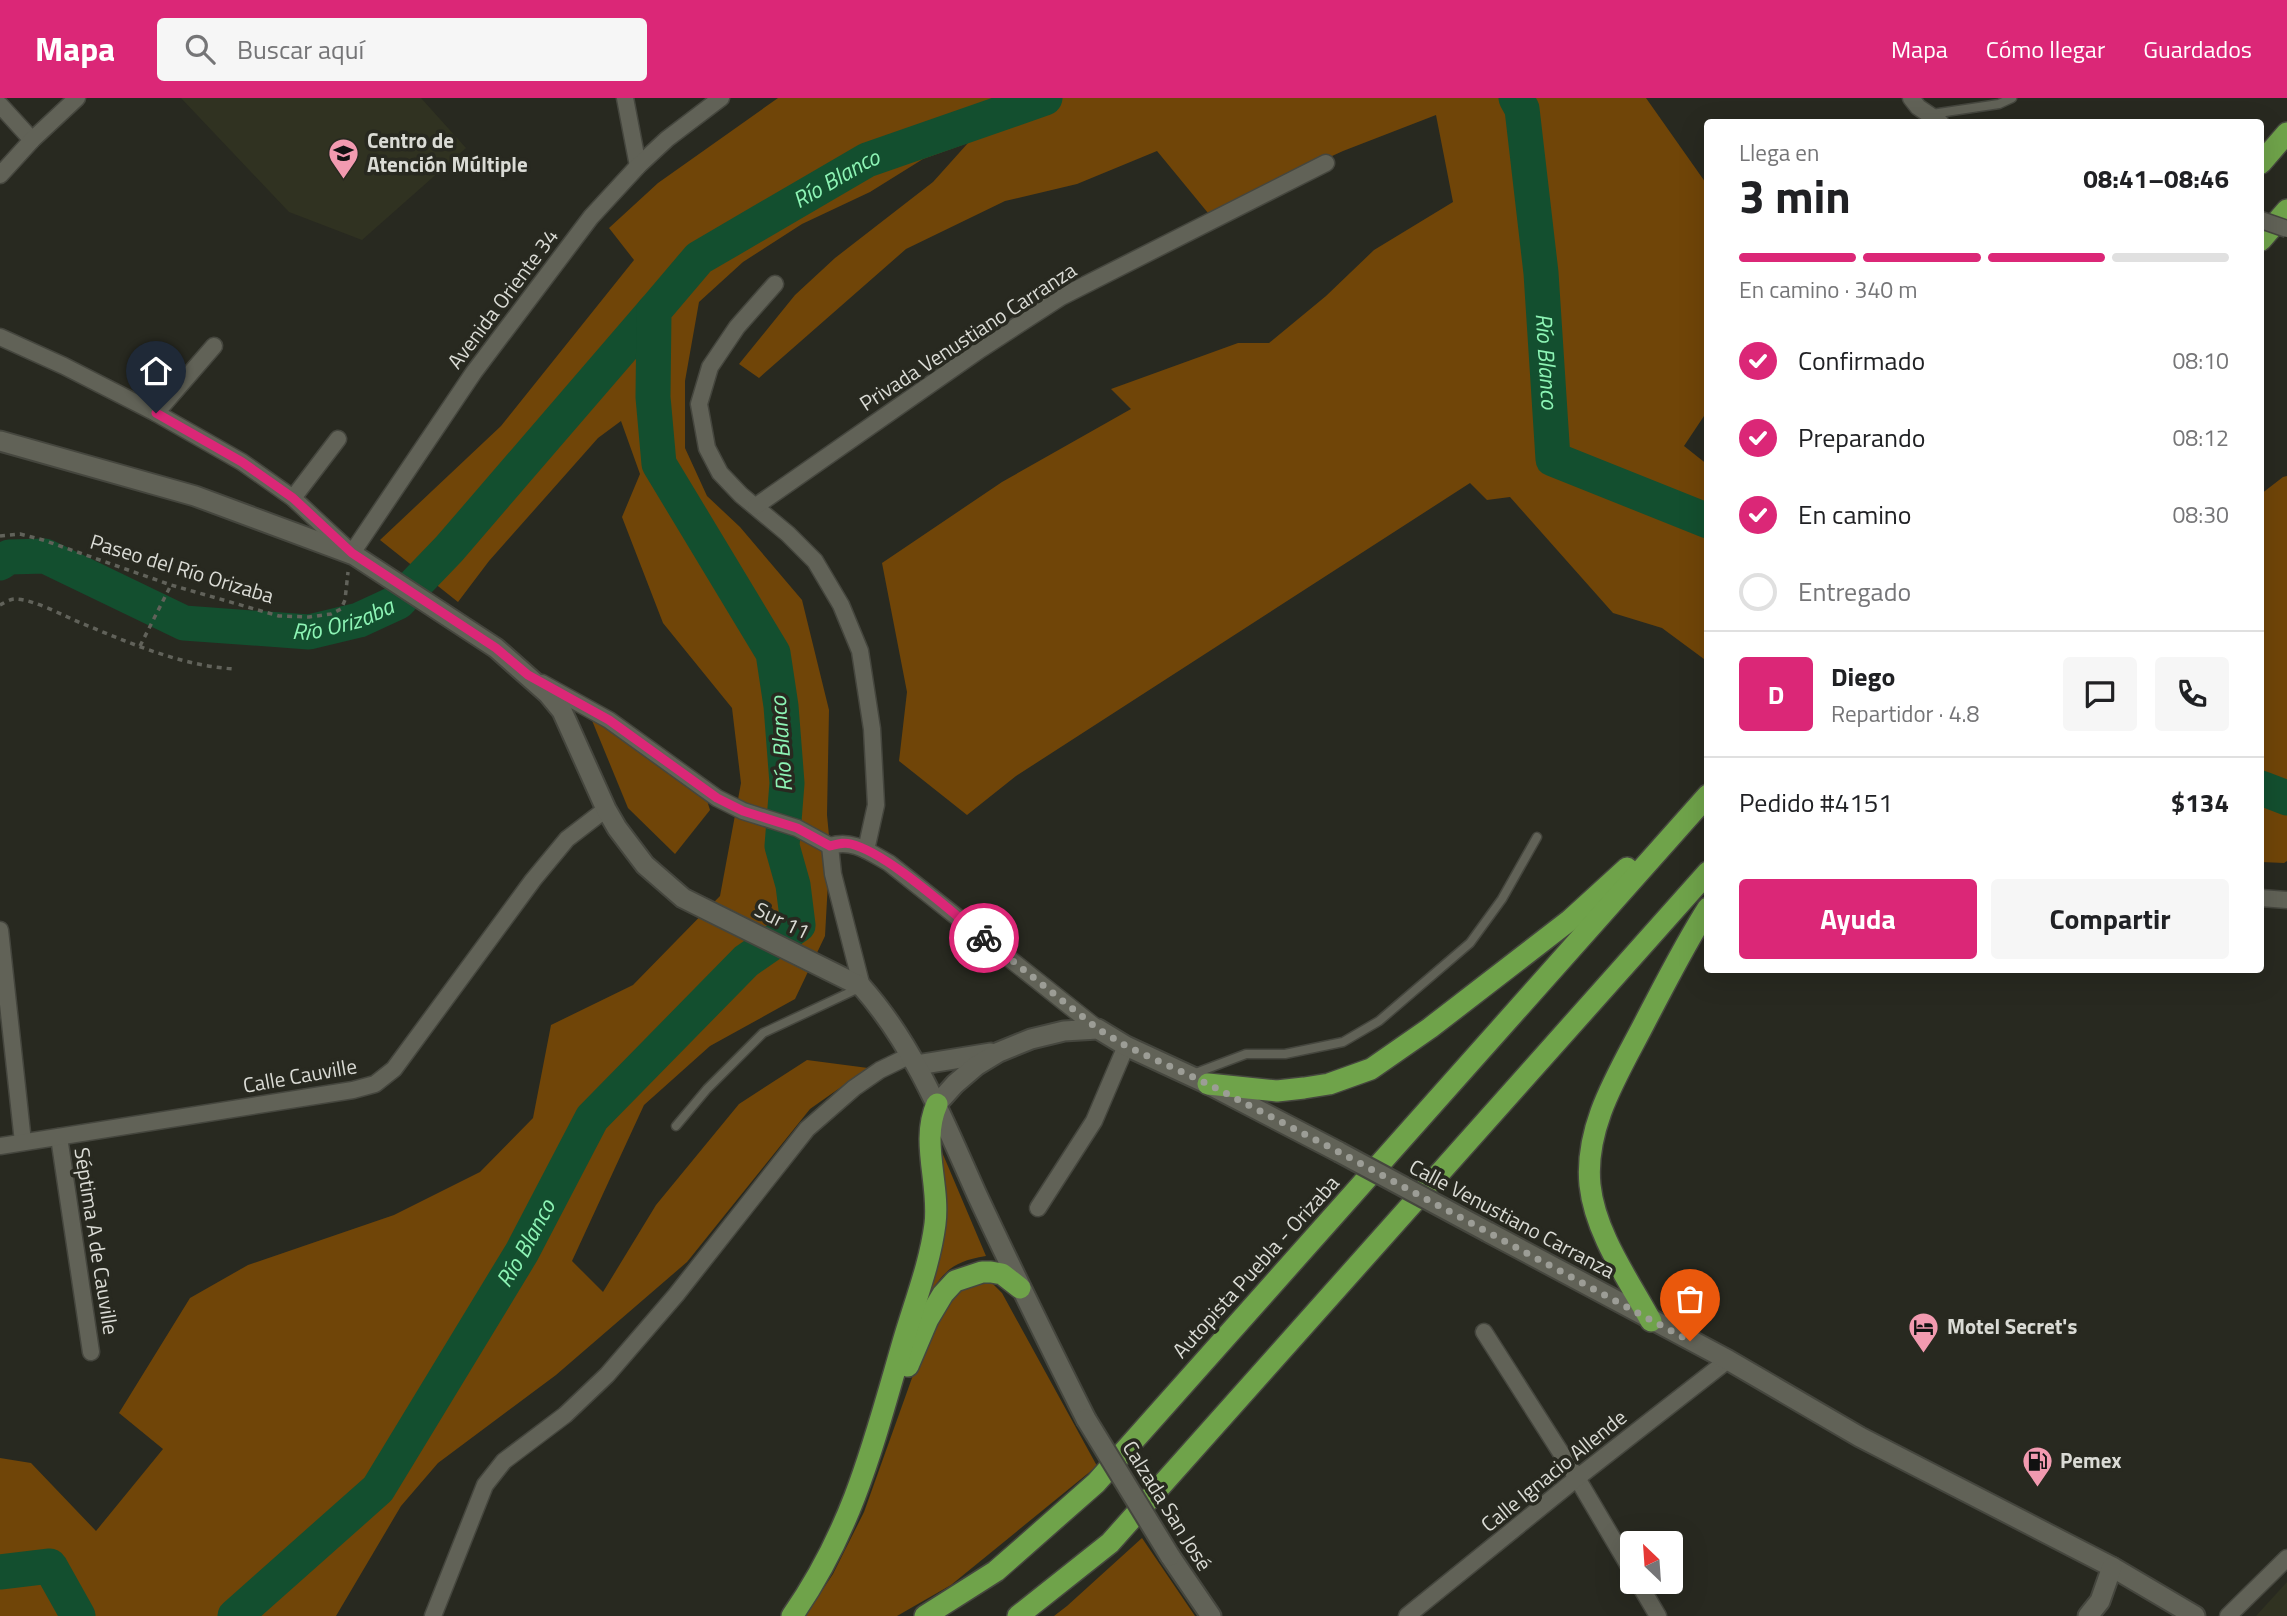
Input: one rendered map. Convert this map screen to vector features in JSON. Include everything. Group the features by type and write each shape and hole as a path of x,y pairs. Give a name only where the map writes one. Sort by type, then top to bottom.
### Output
{"highway":[{"path":"2264,160 2287,133"},
{"path":"2264,237 2287,210"},
{"path":"1208,1084 1277,1091 1329,1084 1371,1069 1430,1028 1570,920 1704,798"},
{"name":"Autopista Puebla - Orizaba","path":"925,1616 996,1571 1096,1483 1704,799"},
{"path":"1018,1616 1110,1543 1704,876"},
{"path":"1651,1321 1603,1230 1594,1206 1590,1184 1590,1159 1603,1103 1686,943 1704,914"},
{"path":"867,1467 935,1223 930,1125 937,1104"},
{"path":"793,1616 838,1539 928,1319 943,1294 955,1281 982,1272 1002,1274 1020,1287"}],"main road":[{"name":"Sur 11","path":"0,441 195,496 353,554 496,648 528,675 562,711 606,809 637,856 683,898 862,987 879,1006 914,1060 937,1104 1020,1287 1086,1419"},
{"name":"Calle Venustiano Carranza","path":"1098,1029 1126,1046 1208,1084 1339,1152 1728,1360 1860,1437 2112,1567 2195,1616"},
{"path":"937,1104 976,1066 999,1052 1031,1038 1064,1031 1098,1029"},
{"path":"914,1060 999,1052"},
{"name":"Calzada San José","path":"1086,1419 1170,1556 1211,1616"},
{"path":"2088,1616 2100,1601 2112,1567"}],"street":[{"path":"0,175 32,140 77,98"},
{"path":"625,98 638,166"},
{"name":"Avenida Oriente 34","path":"353,554 474,372 591,217 667,139 721,98"},
{"path":"0,105 32,140"},
{"name":"Privada Venustiano Carranza","path":"756,506 981,349 1061,297 1326,163"},
{"path":"2264,221 2287,229"},
{"path":"775,284 737,327 710,366 699,404 707,448 720,473 815,561 841,606 860,651 872,729 876,804 866,850"},
{"path":"0,337 156,413 242,462 293,498 353,554"},
{"path":"156,413 214,346"},
{"path":"293,498 338,439"},
{"path":"528,675 609,720 717,798 743,811 797,828 828,845 862,987"},
{"name":"Calle Cauville","path":"0,1146 352,1090 375,1084 394,1069 558,849 606,809"},
{"name":"Calle Venustiano Carranza","path":"828,845 842,842 854,844 889,863 1098,1029"},
{"path":"2264,898 2287,900"},
{"path":"0,930 23,1142"},
{"path":"1038,1208 1094,1121 1126,1046"},
{"path":"433,1616 485,1486 504,1461 565,1415 607,1375 676,1295 807,1129 854,1088 880,1070 914,1060"},
{"name":"Séptima A de Cauville","path":"59,1137 91,1352"},
{"path":"1484,1332 1620,1551"},
{"name":"Calle Ignacio Allende","path":"1407,1616 1728,1360"},
{"path":"2228,1616 2287,1558"},
{"path":"1645,1594 1658,1616"}],"lane":[{"path":"1923,113 1999,104 2012,98"},
{"path":"1187,1076 1247,1055 1285,1054 1343,1042 1379,1021 1470,943 1503,899 1537,837"},
{"path":"676,1126 707,1089 763,1032 862,987"}],"path":[{"name":"Paseo del Río Orizaba","path":"0,536 20,534 43,540 171,586 279,616 309,617 331,614 341,609 353,554"},
{"path":"140,646 171,586"},
{"path":"0,605 14,599 34,604 184,661 215,668 235,669"}],"shaded area":[{"name":"Centro de Atención Múltiple","path":"181,98 421,98 466,148 362,240 289,212"},
{"path":"778,98 1646,98 1704,180 1704,416 1684,446 1704,462 1704,659 1662,628 1613,613 1510,497 1487,500 1470,483 1016,776 967,815 899,761 907,692 882,563 1002,482 1131,409 1111,389 1238,343 1269,343 1326,296 1374,250 1453,202 1436,115 1343,151 1208,213 1157,151 1077,184 1005,201 906,249 759,378 739,364 795,295 835,258 933,182 968,143 923,159 870,192 802,224 743,262 699,302 685,381 685,448 707,496 740,527 802,600 829,710 827,815 830,846 825,936 795,999 710,1046 644,1105 572,1261 603,1292 656,1205 739,1104 807,1060 868,1068 810,1109 687,1262 556,1375 438,1463 401,1506 336,1616 0,1616 0,1458 31,1463 96,1531 163,1449 119,1413 190,1298 248,1265 394,1215 480,1172 533,1118 551,1025 633,985 720,896 741,783 732,708 663,623 622,517 640,474 621,421 598,438 489,561 458,602 380,540 501,426 634,260 609,228 658,183"},
{"path":"2287,476 2287,861 2284,863 2264,862 2264,492"},
{"path":"591,718 705,794 710,810 675,854 628,808"},
{"path":"939,1145 986,1256 963,1262 948,1270 924,1303"},
{"path":"976,1282 991,1282 1002,1293 1097,1466 951,1585 897,1616 805,1616 833,1574 864,1512 917,1364 942,1308 961,1289"},
{"path":"1142,1538 1195,1616 1054,1616 1067,1606"},
{"path":"2287,1582 2287,1616 2256,1616"}],"waterway":[{"name":"Río Blanco","path":"235,1616 378,1489 522,1252 592,1118 746,961 798,925 793,885 782,846 787,783 781,706 773,653 659,464 653,397 654,311 699,258 867,160 1045,98"},
{"name":"Río Blanco","path":"1516,98 1522,109 1541,273 1553,459 1704,519"},
{"name":"Río Orizaba","path":"0,563 9,557 45,556 184,623 309,632 359,620 398,602 449,549 654,311"},
{"name":"Río Blanco","path":"2264,789 2287,798"},
{"name":"Río Blanco","path":"0,1572 50,1566 78,1616"}],"way so far":[{"path":"984,938 1098,1029 1126,1046 1208,1084 1339,1152 1690,1341"}],"place":[{"name":"Centro de Atención Múltiple","path":"344,180"},
{"name":"Motel Secret's","path":"1924,1354"},
{"name":"Pemex","path":"2037,1488"}],"route":[{"path":"156,413 242,462 293,498 352,553 496,648 528,675 609,720 717,798 743,811 797,828 830,846 842,842 854,844 889,863 984,938"}]}
